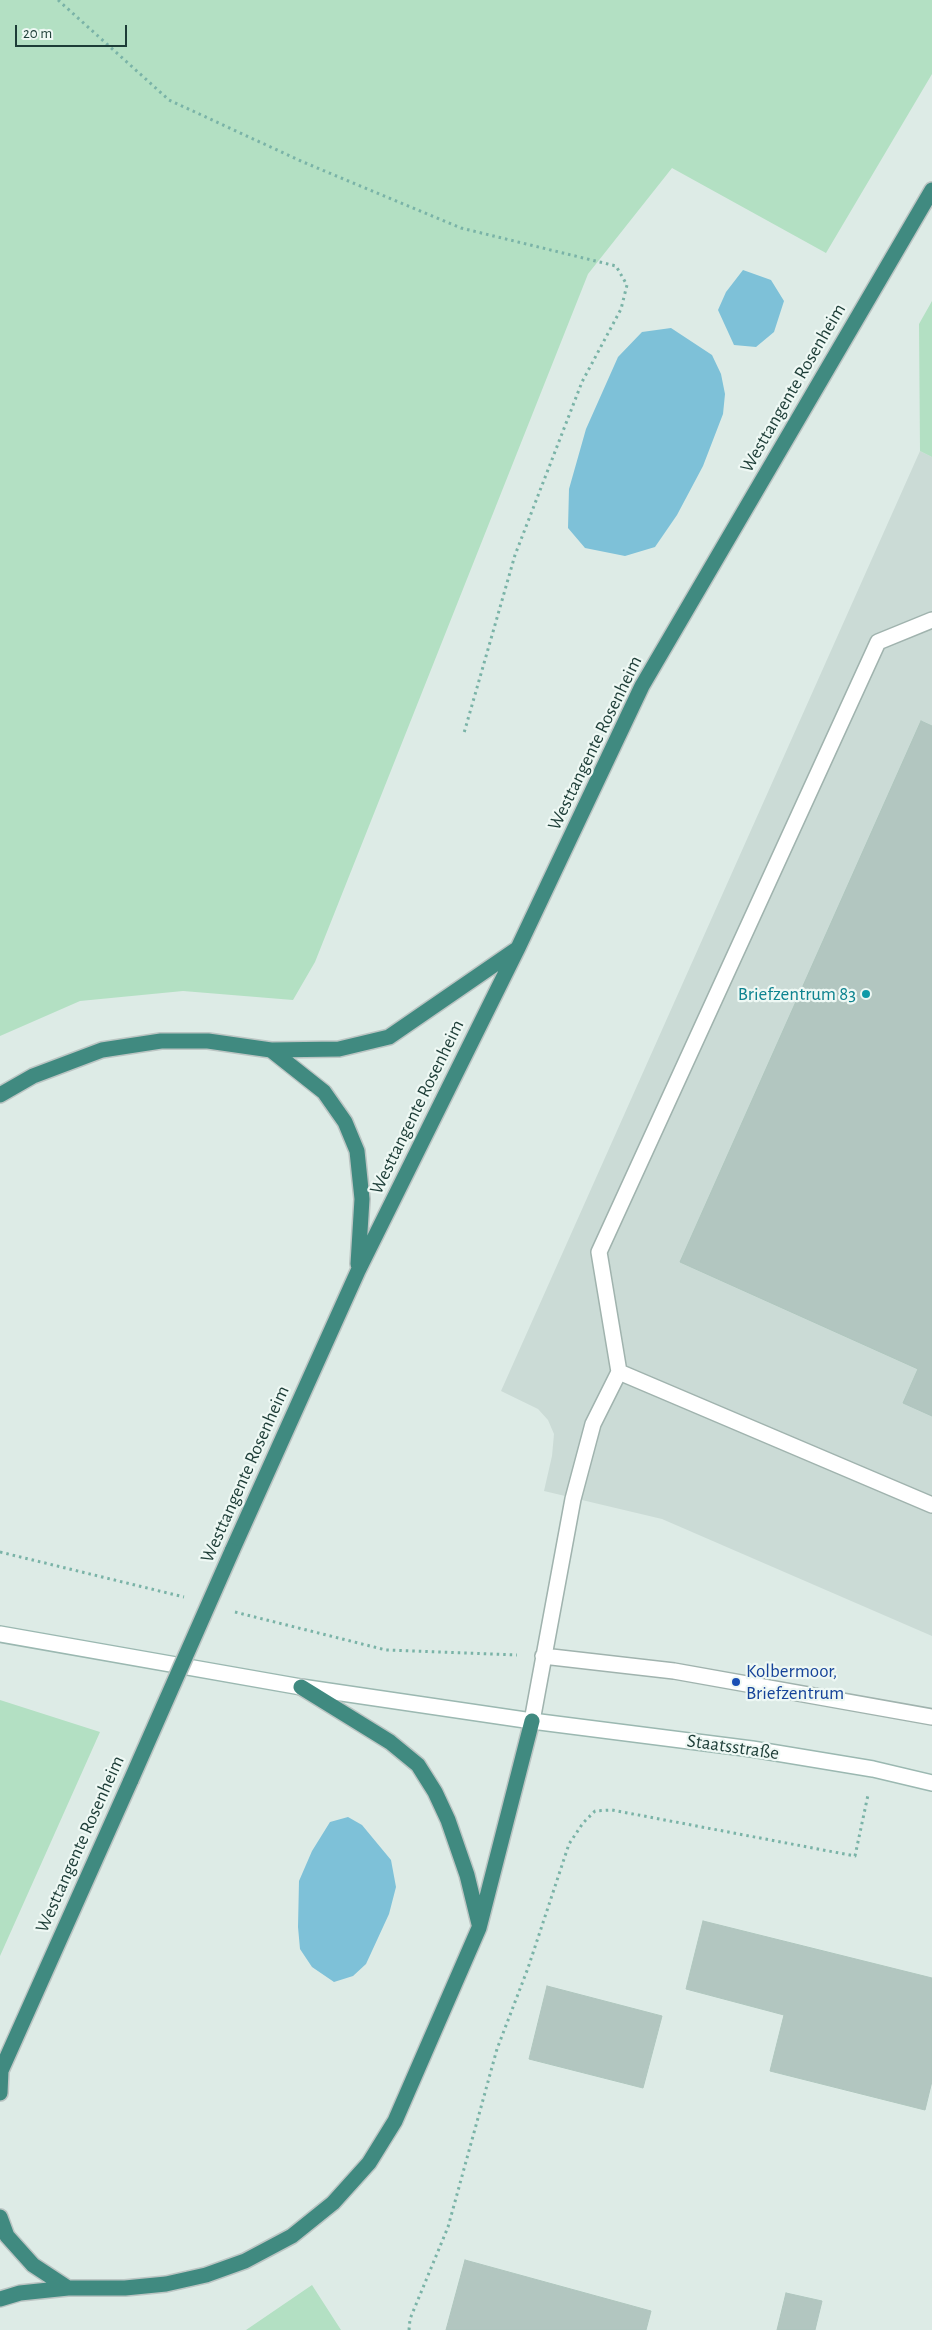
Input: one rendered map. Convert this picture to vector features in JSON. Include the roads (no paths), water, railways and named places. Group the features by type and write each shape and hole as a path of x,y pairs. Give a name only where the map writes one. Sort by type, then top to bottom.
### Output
{"highway":[{"name":"Westtangente Rosenheim","path":"1,2071 358,1271 518,948 642,686 932,190"},
{"path":"0,1095 33,1076 102,1050 161,1041 208,1041 271,1050 339,1050 389,1037 518,948"},
{"path":"271,1050 324,1092 345,1122 357,1151 362,1199 358,1271"},
{"path":"301,1687 390,1742 418,1765 435,1792 448,1820 467,1876 479,1928"},
{"path":"0,2299 20,2293 68,2288 125,2288 166,2284 206,2275 245,2261 292,2236 333,2204 369,2163 395,2122 479,1928 532,1721"},
{"path":"0,2093 1,2071"},
{"path":"0,2217 7,2236 33,2265 68,2288"}],"main road":[{"path":"532,1721 578,1480 593,1424 619,1372 599,1252 878,642 932,620"},
{"path":"619,1372 932,1505"},
{"name":"Staatsstraße","path":"0,1634 301,1687 532,1721 752,1749 873,1769 932,1783"},
{"path":"543,1656 674,1671 932,1717"}],"water":[{"path":"743,270 771,280 784,301 774,332 756,347 734,345 718,310 726,292"},
{"path":"671,328 712,355 721,374 725,394 723,414 703,466 677,515 655,547 625,556 585,548 568,528 569,489 586,429 618,357 642,332"},
{"path":"348,1817 362,1825 391,1860 396,1887 389,1914 366,1964 353,1976 334,1982 312,1967 300,1949 298,1927 299,1881 312,1851 330,1822"}],"place":[{"name":"Briefzentrum 83","path":"866,994"},
{"name":"Kolbermoor, Briefzentrum","path":"736,1682"}]}
